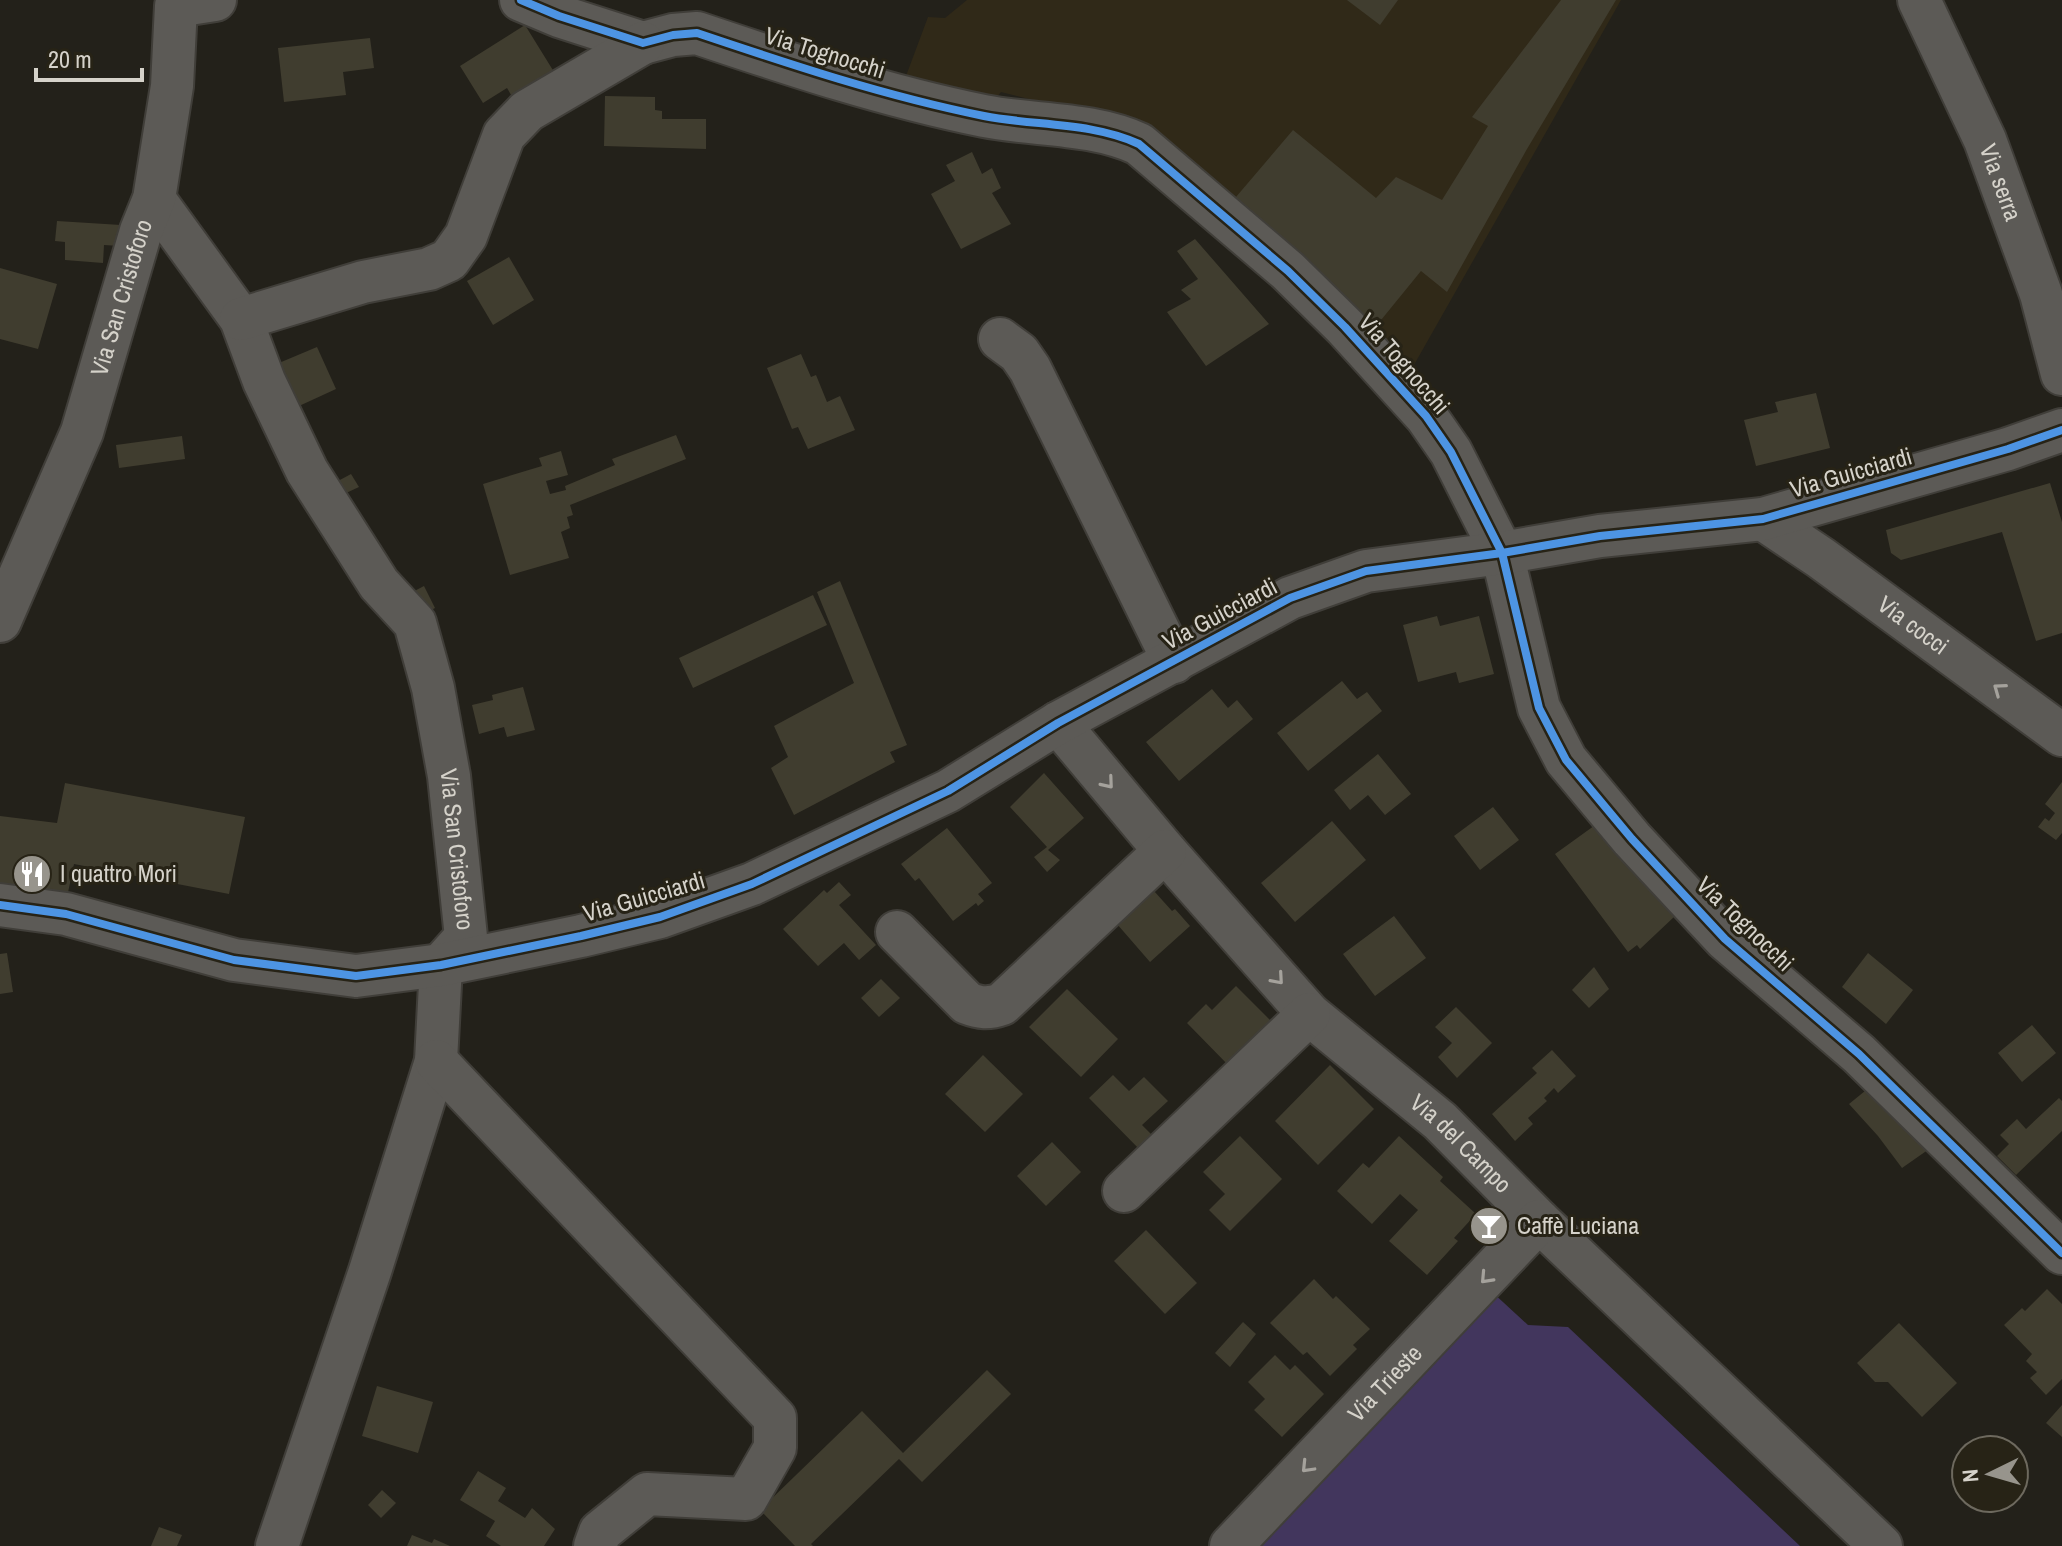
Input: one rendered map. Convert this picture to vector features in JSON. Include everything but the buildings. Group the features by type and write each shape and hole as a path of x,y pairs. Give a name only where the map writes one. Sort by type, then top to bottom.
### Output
{"street":[{"name":"Via San Cristoforo","path":"0,621 82,432 141,231 154,199 172,86 176,6 215,0"},
{"path":"521,0 559,16 643,43"},
{"name":"Via serra","path":"1919,0 1985,140 2041,294 2062,374"},
{"name":"Via Tognocchi","path":"643,43 673,35 697,33 843,82 986,116 1114,133 1139,144 1288,271 1345,327 1426,416 1451,452 1502,553 1539,708 1566,760 1632,839 1725,939 1859,1054 2062,1253"},
{"path":"241,319 363,282 429,269 449,260 466,236 504,135 527,111 643,43"},
{"name":"Via San Cristoforo","path":"154,199 241,319 264,381 307,471 379,584 415,623 433,688 449,776 466,937 441,965 436,1061 370,1271 277,1546"},
{"path":"1000,339 1019,353 1030,369 1174,662"},
{"name":"Via Guicciardi","path":"0,905 66,914 234,960 356,976 441,965 647,920 752,884 948,791 1058,723 1290,598 1366,571 1600,536 1763,519 2008,449 2062,430"},
{"name":"Via cocci","path":"1763,519 2062,735"},
{"name":"Via del Campo","path":"1058,723 1165,851 1309,1014 1440,1121 1539,1221 1881,1546"},
{"path":"897,932 967,1003 978,1008 990,1008 1002,1004 1165,851"},
{"path":"1124,1191 1309,1014"},
{"path":"436,1061 775,1418 775,1448 746,1499 647,1494 597,1539"},
{"name":"Via Trieste","path":"1231,1546 1539,1221"}],"shaded area":[{"path":"967,0 1621,0 1406,379 1121,122 1001,92 988,108 903,84 928,17 945,18"},
{"path":"1491,1291 1528,1325 1568,1327 1800,1546 1252,1546"}],"cycle path":[{"path":"521,0 559,16 643,43 673,35 697,33 911,99 984,116 1082,128 1139,144 1288,271 1345,327 1426,416 1451,452 1502,553 1539,708 1566,760 1632,839 1725,939 1859,1054 2062,1253"},
{"path":"0,905 66,914 234,960 356,976 441,965 581,936 660,917 752,884 948,791 1058,723 1290,598 1366,571 1600,536 1763,519 2008,449 2062,430"}],"place":[{"name":"I quattro Mori","path":"32,874"},
{"name":"Caffè Luciana","path":"1489,1226"}]}
